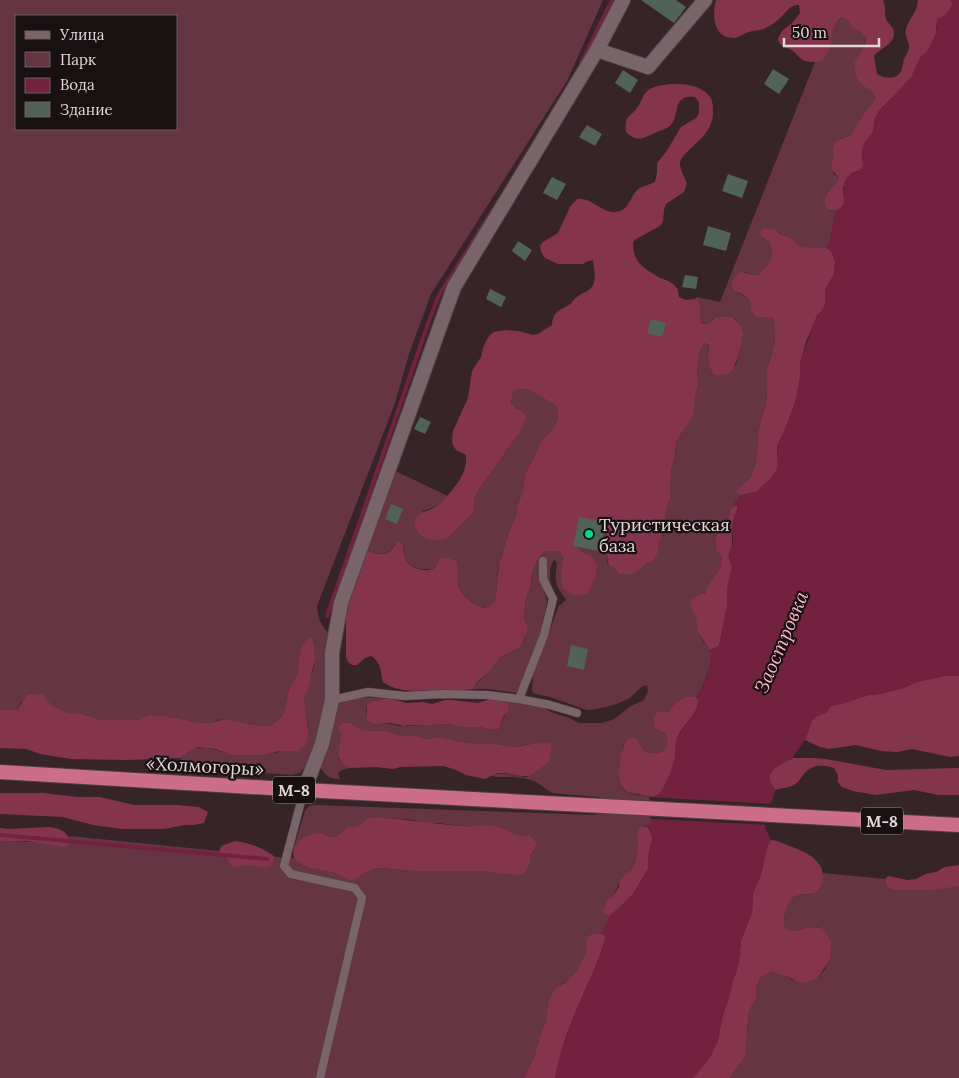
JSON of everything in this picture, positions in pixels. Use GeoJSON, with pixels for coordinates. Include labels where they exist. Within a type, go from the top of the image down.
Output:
{"type":"FeatureCollection","features":[{"type":"Feature","properties":{"kind":"highway","name":"«Холмогоры»"},"geometry":{"type":"LineString","coordinates":[[0,772],[959,825]]}},
{"type":"Feature","properties":{"kind":"street"},"geometry":{"type":"LineString","coordinates":[[304,790],[322,744],[332,700],[332,653],[341,603],[454,287],[597,50],[623,0]]}},
{"type":"Feature","properties":{"kind":"street"},"geometry":{"type":"LineString","coordinates":[[597,50],[648,66],[705,0]]}},
{"type":"Feature","properties":{"kind":"lane"},"geometry":{"type":"LineString","coordinates":[[519,699],[544,634],[553,599],[543,579],[543,561]]}},
{"type":"Feature","properties":{"kind":"lane"},"geometry":{"type":"LineString","coordinates":[[332,700],[368,692],[405,696],[443,694],[487,695],[550,705],[577,713]]}},
{"type":"Feature","properties":{"kind":"lane"},"geometry":{"type":"LineString","coordinates":[[304,790],[284,866],[291,874],[355,888],[362,898],[320,1078]]}},
{"type":"Feature","properties":{"kind":"green space"},"geometry":{"type":"Polygon","coordinates":[[[0,0],[603,0],[567,81],[431,294],[409,354],[395,403],[317,606],[321,622],[331,636],[327,693],[320,729],[305,767],[300,773],[292,775],[179,767],[181,758],[196,748],[235,754],[276,753],[284,749],[308,729],[304,699],[314,667],[315,651],[300,658],[300,666],[289,689],[283,715],[270,726],[225,719],[202,723],[165,716],[147,716],[139,720],[102,720],[78,713],[69,713],[52,706],[21,702],[17,710],[0,710],[0,0]]]}},
{"type":"Feature","properties":{"kind":"green space"},"geometry":{"type":"Polygon","coordinates":[[[842,17],[865,36],[864,46],[855,74],[858,80],[876,97],[850,136],[839,140],[834,147],[833,173],[839,178],[838,182],[826,195],[829,210],[836,211],[827,248],[798,245],[791,238],[782,235],[778,231],[762,237],[769,241],[772,250],[768,265],[760,275],[745,272],[733,289],[746,297],[751,303],[751,311],[756,317],[772,317],[775,324],[775,342],[767,370],[766,403],[759,428],[756,462],[751,477],[738,490],[738,494],[741,495],[730,510],[726,523],[719,529],[716,538],[722,556],[720,568],[710,582],[707,591],[691,599],[700,634],[710,650],[711,661],[709,669],[696,697],[684,698],[667,712],[658,712],[654,726],[666,734],[667,747],[665,750],[659,753],[647,752],[641,748],[638,740],[624,744],[620,768],[621,786],[629,793],[647,796],[653,800],[652,821],[643,827],[638,839],[635,862],[631,870],[619,884],[613,896],[607,900],[607,915],[611,915],[602,934],[593,933],[586,944],[585,955],[577,970],[568,980],[561,984],[548,1008],[548,1014],[534,1057],[524,1078],[0,1078],[0,841],[71,844],[69,836],[219,851],[227,861],[239,867],[246,865],[273,865],[275,857],[294,858],[308,868],[335,873],[348,880],[379,868],[414,871],[485,871],[520,875],[530,864],[530,857],[534,850],[522,837],[493,826],[423,823],[415,820],[376,817],[368,818],[356,827],[348,827],[337,836],[330,837],[321,833],[298,842],[294,847],[305,811],[309,806],[315,805],[594,815],[601,813],[602,800],[599,797],[552,793],[528,779],[491,775],[501,773],[528,776],[541,768],[549,759],[546,742],[514,747],[497,744],[477,744],[441,737],[425,739],[415,735],[402,736],[387,731],[363,730],[350,722],[343,723],[339,727],[341,741],[338,758],[341,763],[349,768],[338,773],[340,779],[331,778],[320,767],[334,708],[340,702],[358,697],[389,698],[373,701],[366,708],[366,721],[398,726],[453,724],[497,730],[506,714],[506,703],[496,698],[542,707],[579,723],[602,723],[614,719],[631,706],[644,700],[648,691],[647,685],[641,687],[624,701],[590,710],[533,693],[533,677],[529,678],[558,608],[566,600],[556,583],[557,563],[554,560],[550,570],[551,589],[541,581],[547,601],[540,639],[517,693],[474,689],[476,684],[489,672],[499,658],[514,651],[523,643],[528,627],[524,614],[532,572],[539,557],[547,551],[559,551],[563,555],[561,571],[589,588],[595,577],[596,562],[592,557],[573,546],[606,522],[607,561],[609,566],[614,568],[619,574],[635,574],[651,562],[658,552],[670,498],[671,470],[676,442],[694,408],[700,351],[704,343],[709,345],[708,350],[715,375],[725,374],[736,365],[743,337],[743,330],[735,319],[713,319],[709,324],[701,322],[700,304],[697,297],[720,302],[815,62],[819,62],[833,27],[842,17]]]}},
{"type":"Feature","properties":{"kind":"green space"},"geometry":{"type":"Polygon","coordinates":[[[518,389],[529,390],[555,405],[558,415],[557,422],[541,441],[525,473],[523,491],[498,569],[494,602],[485,608],[475,604],[463,594],[458,579],[436,566],[430,569],[420,569],[412,566],[405,558],[404,549],[395,544],[389,551],[382,554],[365,550],[393,470],[448,496],[437,505],[423,511],[416,528],[426,538],[438,540],[448,538],[467,519],[478,491],[511,442],[515,439],[518,408],[513,407],[511,403],[513,392],[518,389]]]}},
{"type":"Feature","properties":{"kind":"green space"},"geometry":{"type":"Polygon","coordinates":[[[823,873],[885,879],[886,885],[959,886],[959,1078],[730,1078],[742,1061],[745,1052],[749,1011],[756,998],[756,989],[760,978],[771,972],[806,983],[817,979],[830,959],[831,941],[818,927],[794,931],[784,927],[786,908],[790,900],[798,895],[817,892],[822,884],[823,873]]]}},
{"type":"Feature","properties":{"kind":"shaded area"},"geometry":{"type":"Polygon","coordinates":[[[716,0],[883,0],[886,19],[893,29],[894,37],[874,56],[877,74],[890,78],[897,76],[902,70],[909,48],[906,29],[917,8],[918,0],[950,0],[953,3],[950,10],[936,26],[936,33],[930,47],[920,58],[911,78],[879,111],[875,118],[873,132],[864,144],[862,151],[863,165],[861,170],[852,173],[843,187],[843,206],[836,211],[828,209],[825,203],[825,197],[839,178],[832,168],[835,144],[837,141],[850,136],[876,97],[858,81],[855,74],[855,62],[865,45],[865,37],[842,17],[833,29],[830,47],[825,58],[819,62],[806,61],[793,51],[782,46],[778,39],[782,31],[800,13],[799,5],[790,8],[777,21],[764,29],[735,38],[722,35],[718,30],[714,19],[716,0]]]}},
{"type":"Feature","properties":{"kind":"shaded area"},"geometry":{"type":"Polygon","coordinates":[[[672,84],[693,86],[702,90],[710,97],[713,110],[711,125],[680,161],[680,167],[687,183],[684,192],[666,204],[663,222],[660,226],[633,242],[634,253],[644,267],[674,285],[678,289],[679,297],[686,300],[697,297],[700,304],[701,323],[709,324],[716,318],[731,317],[740,325],[743,336],[735,365],[727,374],[715,375],[712,372],[708,353],[709,345],[704,343],[700,351],[694,413],[676,442],[671,470],[670,498],[658,552],[651,562],[635,574],[619,574],[614,568],[609,566],[605,525],[600,551],[576,547],[592,557],[596,562],[597,571],[587,593],[576,595],[567,592],[562,587],[561,571],[563,556],[559,551],[547,551],[539,557],[532,572],[524,614],[528,627],[523,643],[519,648],[499,658],[489,672],[476,683],[474,689],[414,691],[401,690],[389,686],[383,682],[379,664],[371,656],[365,658],[357,665],[352,665],[346,657],[346,609],[365,550],[384,554],[399,542],[403,544],[404,556],[408,563],[422,570],[434,568],[441,558],[451,559],[457,562],[459,587],[468,599],[485,608],[494,602],[499,564],[523,491],[525,473],[541,441],[557,422],[558,410],[555,405],[529,390],[518,389],[513,392],[511,403],[526,415],[524,424],[519,434],[478,491],[470,516],[448,538],[439,540],[423,537],[416,529],[415,520],[420,514],[443,501],[463,474],[466,465],[466,455],[456,450],[453,445],[453,431],[468,398],[472,371],[481,357],[483,348],[490,335],[494,332],[506,330],[533,335],[538,334],[552,325],[557,312],[569,305],[593,285],[595,275],[593,260],[583,264],[558,264],[545,258],[540,246],[558,233],[570,207],[577,199],[583,199],[614,212],[620,211],[628,205],[637,190],[655,182],[657,163],[681,127],[696,118],[699,113],[699,102],[695,97],[687,97],[679,102],[670,126],[647,137],[640,138],[634,138],[626,132],[626,120],[637,108],[645,93],[655,87],[672,84]]]}},
{"type":"Feature","properties":{"kind":"shaded area"},"geometry":{"type":"Polygon","coordinates":[[[765,228],[774,229],[782,235],[791,238],[798,245],[827,248],[832,252],[835,265],[834,274],[825,291],[825,305],[817,316],[806,342],[800,363],[800,377],[796,400],[777,447],[777,470],[757,492],[741,495],[737,494],[737,490],[751,477],[756,462],[759,428],[766,403],[767,370],[775,342],[775,324],[772,317],[756,317],[751,311],[751,303],[745,296],[734,290],[732,285],[733,280],[739,273],[759,275],[769,262],[772,253],[771,247],[769,241],[760,234],[761,230],[765,228]]]}},
{"type":"Feature","properties":{"kind":"shaded area"},"geometry":{"type":"Polygon","coordinates":[[[734,505],[737,508],[732,525],[732,545],[729,556],[732,565],[727,607],[719,646],[710,650],[698,632],[691,599],[705,593],[720,568],[722,556],[716,548],[716,538],[719,529],[726,523],[730,510],[734,505]]]}},
{"type":"Feature","properties":{"kind":"shaded area"},"geometry":{"type":"Polygon","coordinates":[[[311,637],[314,644],[315,659],[304,699],[308,737],[305,745],[298,751],[280,751],[264,755],[232,755],[215,749],[198,747],[181,758],[127,760],[71,759],[40,754],[26,749],[0,748],[0,710],[17,710],[27,695],[42,694],[52,706],[69,713],[78,713],[102,720],[139,720],[147,716],[165,716],[202,723],[225,719],[270,726],[283,715],[289,689],[297,675],[301,650],[305,642],[311,637]]]}},
{"type":"Feature","properties":{"kind":"shaded area"},"geometry":{"type":"Polygon","coordinates":[[[943,676],[959,676],[959,756],[950,757],[912,749],[897,752],[881,751],[856,745],[829,749],[805,740],[812,720],[826,713],[831,706],[943,676]]]}},
{"type":"Feature","properties":{"kind":"shaded area"},"geometry":{"type":"Polygon","coordinates":[[[686,697],[696,697],[699,700],[693,716],[678,736],[675,760],[664,787],[659,794],[652,797],[628,792],[623,789],[619,769],[626,741],[636,738],[642,749],[648,752],[655,753],[665,749],[667,746],[666,734],[654,726],[654,716],[658,712],[669,711],[678,701],[686,697]]]}},
{"type":"Feature","properties":{"kind":"shaded area"},"geometry":{"type":"Polygon","coordinates":[[[389,698],[406,703],[424,702],[432,704],[445,700],[478,703],[490,699],[509,705],[497,730],[449,724],[404,726],[391,723],[376,724],[366,721],[367,705],[373,701],[389,698]]]}},
{"type":"Feature","properties":{"kind":"shaded area"},"geometry":{"type":"Polygon","coordinates":[[[350,722],[363,730],[387,731],[402,736],[415,735],[425,739],[441,737],[477,744],[497,744],[514,747],[543,742],[550,743],[552,746],[547,764],[529,776],[497,773],[485,779],[466,775],[444,766],[401,767],[393,769],[376,767],[349,768],[341,763],[338,756],[341,734],[338,729],[343,723],[350,722]]]}},
{"type":"Feature","properties":{"kind":"shaded area"},"geometry":{"type":"Polygon","coordinates":[[[793,758],[826,759],[886,770],[959,768],[959,795],[938,795],[914,790],[875,795],[853,791],[842,787],[838,782],[838,775],[834,768],[823,766],[808,770],[790,787],[775,790],[771,784],[770,774],[777,766],[793,758]]]}},
{"type":"Feature","properties":{"kind":"shaded area"},"geometry":{"type":"Polygon","coordinates":[[[0,793],[43,793],[78,797],[100,797],[134,805],[199,807],[208,812],[204,823],[194,825],[164,829],[122,829],[93,825],[63,817],[0,814],[0,793]]]}},
{"type":"Feature","properties":{"kind":"shaded area"},"geometry":{"type":"Polygon","coordinates":[[[376,817],[462,826],[498,827],[519,835],[530,835],[537,843],[530,857],[530,864],[526,871],[520,875],[485,871],[414,871],[379,868],[366,872],[354,880],[348,880],[335,873],[308,868],[295,860],[293,854],[294,847],[304,837],[315,833],[321,833],[330,837],[337,836],[348,827],[356,827],[368,818],[376,817]]]}},
{"type":"Feature","properties":{"kind":"shaded area"},"geometry":{"type":"Polygon","coordinates":[[[640,827],[648,827],[652,836],[648,869],[633,894],[611,915],[607,915],[604,913],[604,910],[607,900],[613,896],[619,887],[620,880],[631,870],[635,862],[638,846],[637,833],[640,827]]]}},
{"type":"Feature","properties":{"kind":"shaded area"},"geometry":{"type":"Polygon","coordinates":[[[0,828],[56,828],[66,833],[71,844],[65,847],[27,841],[0,841],[0,828]]]}},
{"type":"Feature","properties":{"kind":"shaded area"},"geometry":{"type":"Polygon","coordinates":[[[771,840],[803,851],[817,861],[820,866],[823,877],[822,886],[816,892],[795,896],[791,899],[785,913],[784,927],[794,931],[810,927],[823,929],[831,941],[830,959],[817,979],[806,983],[800,983],[786,976],[771,972],[760,978],[756,989],[756,998],[749,1011],[745,1056],[742,1061],[730,1078],[692,1078],[709,1058],[718,1040],[722,1018],[739,960],[741,940],[752,912],[753,893],[761,874],[767,847],[771,840]]]}},
{"type":"Feature","properties":{"kind":"shaded area"},"geometry":{"type":"Polygon","coordinates":[[[235,841],[256,846],[271,854],[275,857],[273,865],[266,867],[232,866],[219,851],[221,846],[235,841]]]}},
{"type":"Feature","properties":{"kind":"shaded area"},"geometry":{"type":"Polygon","coordinates":[[[959,865],[959,886],[932,890],[893,890],[886,885],[885,879],[888,876],[908,880],[916,879],[945,867],[959,865]]]}},
{"type":"Feature","properties":{"kind":"shaded area"},"geometry":{"type":"Polygon","coordinates":[[[593,933],[606,936],[599,959],[574,1015],[561,1052],[555,1078],[524,1078],[534,1057],[546,1020],[549,1001],[555,989],[568,980],[577,970],[585,955],[587,938],[593,933]]]}},
{"type":"Feature","properties":{"kind":"water","name":"Заостровка"},"geometry":{"type":"Polygon","coordinates":[[[950,0],[959,0],[959,676],[943,676],[917,682],[903,688],[831,706],[826,713],[812,720],[805,740],[793,758],[777,766],[770,774],[771,784],[775,790],[773,799],[769,804],[765,827],[771,840],[767,847],[761,874],[753,893],[752,912],[741,940],[739,960],[722,1018],[718,1040],[712,1054],[692,1078],[555,1078],[561,1052],[574,1015],[603,948],[606,936],[602,933],[611,915],[633,894],[648,869],[652,840],[648,827],[653,814],[652,797],[659,794],[669,776],[675,759],[677,739],[693,716],[699,700],[696,697],[707,675],[711,655],[710,650],[719,646],[727,607],[727,588],[732,565],[728,557],[733,542],[732,524],[737,510],[737,506],[734,505],[741,495],[757,492],[777,470],[777,447],[796,400],[800,377],[800,363],[815,320],[825,305],[825,291],[834,274],[835,261],[832,252],[827,248],[836,211],[843,206],[844,183],[848,176],[861,170],[863,165],[862,151],[864,144],[873,132],[875,118],[879,111],[911,78],[920,57],[930,47],[936,33],[937,19],[947,13],[953,3],[950,0]]]}},
{"type":"Feature","properties":{"kind":"pier"},"geometry":{"type":"Polygon","coordinates":[[[649,797],[773,804],[768,825],[650,819],[651,803],[649,797]]]}},
{"type":"Feature","properties":{"kind":"building"},"geometry":{"type":"Polygon","coordinates":[[[641,0],[676,0],[686,7],[674,23],[641,0]]]}},
{"type":"Feature","properties":{"kind":"building"},"geometry":{"type":"Polygon","coordinates":[[[773,69],[789,79],[779,94],[764,84],[773,69]]]}},
{"type":"Feature","properties":{"kind":"building"},"geometry":{"type":"Polygon","coordinates":[[[623,70],[638,80],[630,93],[615,83],[623,70]]]}},
{"type":"Feature","properties":{"kind":"building"},"geometry":{"type":"Polygon","coordinates":[[[587,125],[602,134],[595,146],[579,137],[587,125]]]}},
{"type":"Feature","properties":{"kind":"building"},"geometry":{"type":"Polygon","coordinates":[[[728,174],[748,181],[742,198],[722,191],[728,174]]]}},
{"type":"Feature","properties":{"kind":"building"},"geometry":{"type":"Polygon","coordinates":[[[552,177],[566,184],[557,200],[543,193],[552,177]]]}},
{"type":"Feature","properties":{"kind":"building"},"geometry":{"type":"Polygon","coordinates":[[[708,226],[731,233],[726,251],[703,245],[708,226]]]}},
{"type":"Feature","properties":{"kind":"building"},"geometry":{"type":"Polygon","coordinates":[[[518,241],[532,250],[525,261],[512,251],[518,241]]]}},
{"type":"Feature","properties":{"kind":"building"},"geometry":{"type":"Polygon","coordinates":[[[685,275],[698,277],[696,289],[682,287],[685,275]]]}},
{"type":"Feature","properties":{"kind":"building"},"geometry":{"type":"Polygon","coordinates":[[[490,289],[506,297],[501,307],[486,299],[490,289]]]}},
{"type":"Feature","properties":{"kind":"building"},"geometry":{"type":"Polygon","coordinates":[[[651,319],[666,323],[662,337],[647,333],[651,319]]]}},
{"type":"Feature","properties":{"kind":"building"},"geometry":{"type":"Polygon","coordinates":[[[420,417],[431,422],[425,434],[414,429],[420,417]]]}},
{"type":"Feature","properties":{"kind":"building"},"geometry":{"type":"Polygon","coordinates":[[[391,504],[403,509],[397,524],[385,519],[391,504]]]}},
{"type":"Feature","properties":{"kind":"building","name":"Туристическая база"},"geometry":{"type":"Polygon","coordinates":[[[579,517],[606,522],[600,551],[573,546],[579,517]]]}},
{"type":"Feature","properties":{"kind":"building"},"geometry":{"type":"Polygon","coordinates":[[[571,645],[588,649],[584,670],[567,666],[571,645]]]}},
{"type":"Feature","properties":{"kind":"waterway"},"geometry":{"type":"LineString","coordinates":[[581,63],[612,0]]}},
{"type":"Feature","properties":{"kind":"waterway"},"geometry":{"type":"LineString","coordinates":[[327,616],[439,295],[499,200]]}},
{"type":"Feature","properties":{"kind":"waterway"},"geometry":{"type":"LineString","coordinates":[[0,835],[267,859]]}},
{"type":"Feature","properties":{"kind":"place","name":"Туристическая база"},"geometry":{"type":"Point","coordinates":[589,534]}}]}
